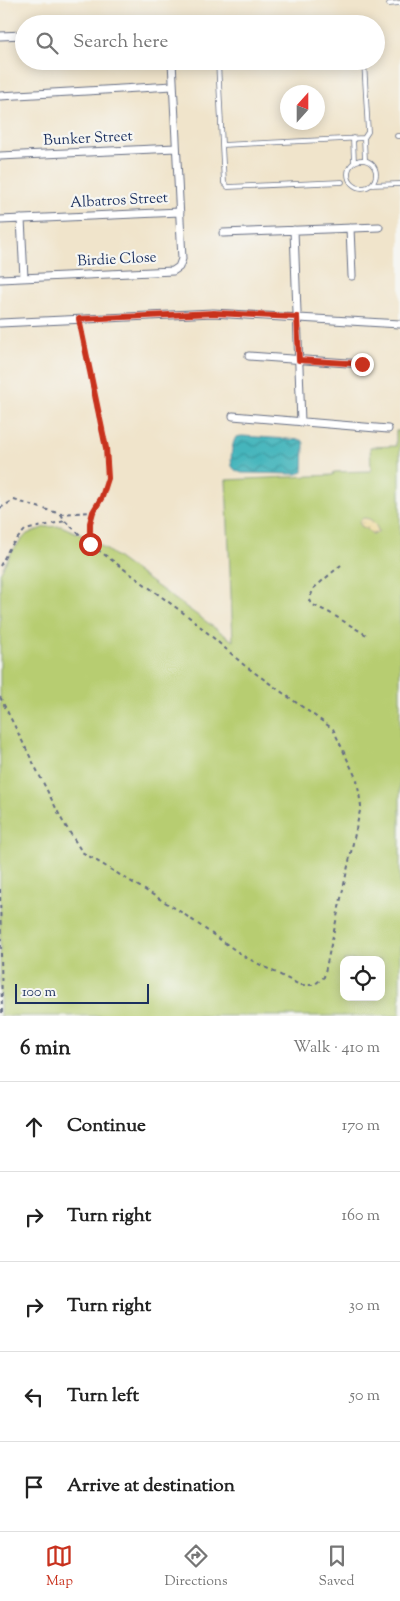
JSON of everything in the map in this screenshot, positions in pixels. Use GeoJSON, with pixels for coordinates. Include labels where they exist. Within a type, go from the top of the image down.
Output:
{"type":"FeatureCollection","features":[{"type":"Feature","properties":{"kind":"street"},"geometry":{"type":"LineString","coordinates":[[0,36],[15,35]]}},
{"type":"Feature","properties":{"kind":"street","name":"Albatros Street"},"geometry":{"type":"LineString","coordinates":[[0,220],[180,212],[172,70]]}},
{"type":"Feature","properties":{"kind":"street"},"geometry":{"type":"LineString","coordinates":[[0,96],[173,86]]}},
{"type":"Feature","properties":{"kind":"street","name":"Bunker Street"},"geometry":{"type":"LineString","coordinates":[[0,156],[176,148]]}},
{"type":"Feature","properties":{"kind":"street","name":"Birdie Close"},"geometry":{"type":"LineString","coordinates":[[0,279],[176,270],[182,259],[180,212]]}},
{"type":"Feature","properties":{"kind":"street"},"geometry":{"type":"LineString","coordinates":[[21,219],[24,278]]}},
{"type":"Feature","properties":{"kind":"street"},"geometry":{"type":"LineString","coordinates":[[223,233],[379,227]]}},
{"type":"Feature","properties":{"kind":"street"},"geometry":{"type":"LineString","coordinates":[[350,228],[352,276]]}},
{"type":"Feature","properties":{"kind":"street"},"geometry":{"type":"LineString","coordinates":[[294,230],[301,422]]}},
{"type":"Feature","properties":{"kind":"street"},"geometry":{"type":"LineString","coordinates":[[0,323],[214,313],[400,324]]}},
{"type":"Feature","properties":{"kind":"street"},"geometry":{"type":"LineString","coordinates":[[249,356],[362,364]]}},
{"type":"Feature","properties":{"kind":"street"},"geometry":{"type":"LineString","coordinates":[[233,416],[388,429]]}},
{"type":"Feature","properties":{"kind":"lane"},"geometry":{"type":"LineString","coordinates":[[389,4],[400,3]]}},
{"type":"Feature","properties":{"kind":"lane"},"geometry":{"type":"LineString","coordinates":[[218,70],[224,183],[228,188],[342,182]]}},
{"type":"Feature","properties":{"kind":"lane"},"geometry":{"type":"LineString","coordinates":[[365,70],[368,132],[364,138],[365,160],[374,168],[379,181],[387,184]]}},
{"type":"Feature","properties":{"kind":"lane"},"geometry":{"type":"LineString","coordinates":[[353,138],[354,162],[348,171],[350,181],[359,187],[400,184]]}},
{"type":"Feature","properties":{"kind":"lane"},"geometry":{"type":"LineString","coordinates":[[222,144],[364,138]]}},
{"type":"Feature","properties":{"kind":"lane"},"geometry":{"type":"LineString","coordinates":[[354,162],[365,160]]}},
{"type":"Feature","properties":{"kind":"lane"},"geometry":{"type":"LineString","coordinates":[[370,185],[376,175]]}},
{"type":"Feature","properties":{"kind":"path"},"geometry":{"type":"LineString","coordinates":[[79,319],[106,448],[108,478],[102,497],[93,512],[90,523],[90,544]]}},
{"type":"Feature","properties":{"kind":"path"},"geometry":{"type":"LineString","coordinates":[[0,508],[14,500],[61,514],[93,512]]}},
{"type":"Feature","properties":{"kind":"path"},"geometry":{"type":"LineString","coordinates":[[0,698],[62,820],[82,852],[178,910],[253,961],[300,985],[314,986],[324,977],[361,806],[358,780],[333,729],[244,665],[193,620],[90,544],[65,521],[61,514]]}},
{"type":"Feature","properties":{"kind":"path"},"geometry":{"type":"LineString","coordinates":[[0,566],[10,547],[25,530],[65,521]]}},
{"type":"Feature","properties":{"kind":"path"},"geometry":{"type":"LineString","coordinates":[[341,565],[314,588],[309,600],[311,604],[368,636]]}},
{"type":"Feature","properties":{"kind":"path"},"geometry":{"type":"LineString","coordinates":[[0,888],[2,1016]]}},
{"type":"Feature","properties":{"kind":"green space"},"geometry":{"type":"Polygon","coordinates":[[[396,431],[400,431],[400,1016],[0,1016],[0,573],[12,551],[27,534],[45,527],[61,526],[93,540],[233,641],[226,480],[333,475],[334,472],[371,471],[370,447],[396,446],[396,431]]]}},
{"type":"Feature","properties":{"kind":"sand"},"geometry":{"type":"Polygon","coordinates":[[[363,518],[373,521],[378,533],[372,534],[361,526],[359,522],[363,518]]]}},
{"type":"Feature","properties":{"kind":"water"},"geometry":{"type":"Polygon","coordinates":[[[236,437],[302,440],[304,443],[303,472],[297,474],[242,473],[236,471],[232,466],[231,459],[233,443],[236,437]]]}},
{"type":"Feature","properties":{"kind":"route"},"geometry":{"type":"LineString","coordinates":[[90,544],[90,523],[108,478],[106,448],[79,319],[214,313],[297,317],[299,360],[362,364]]}}]}
